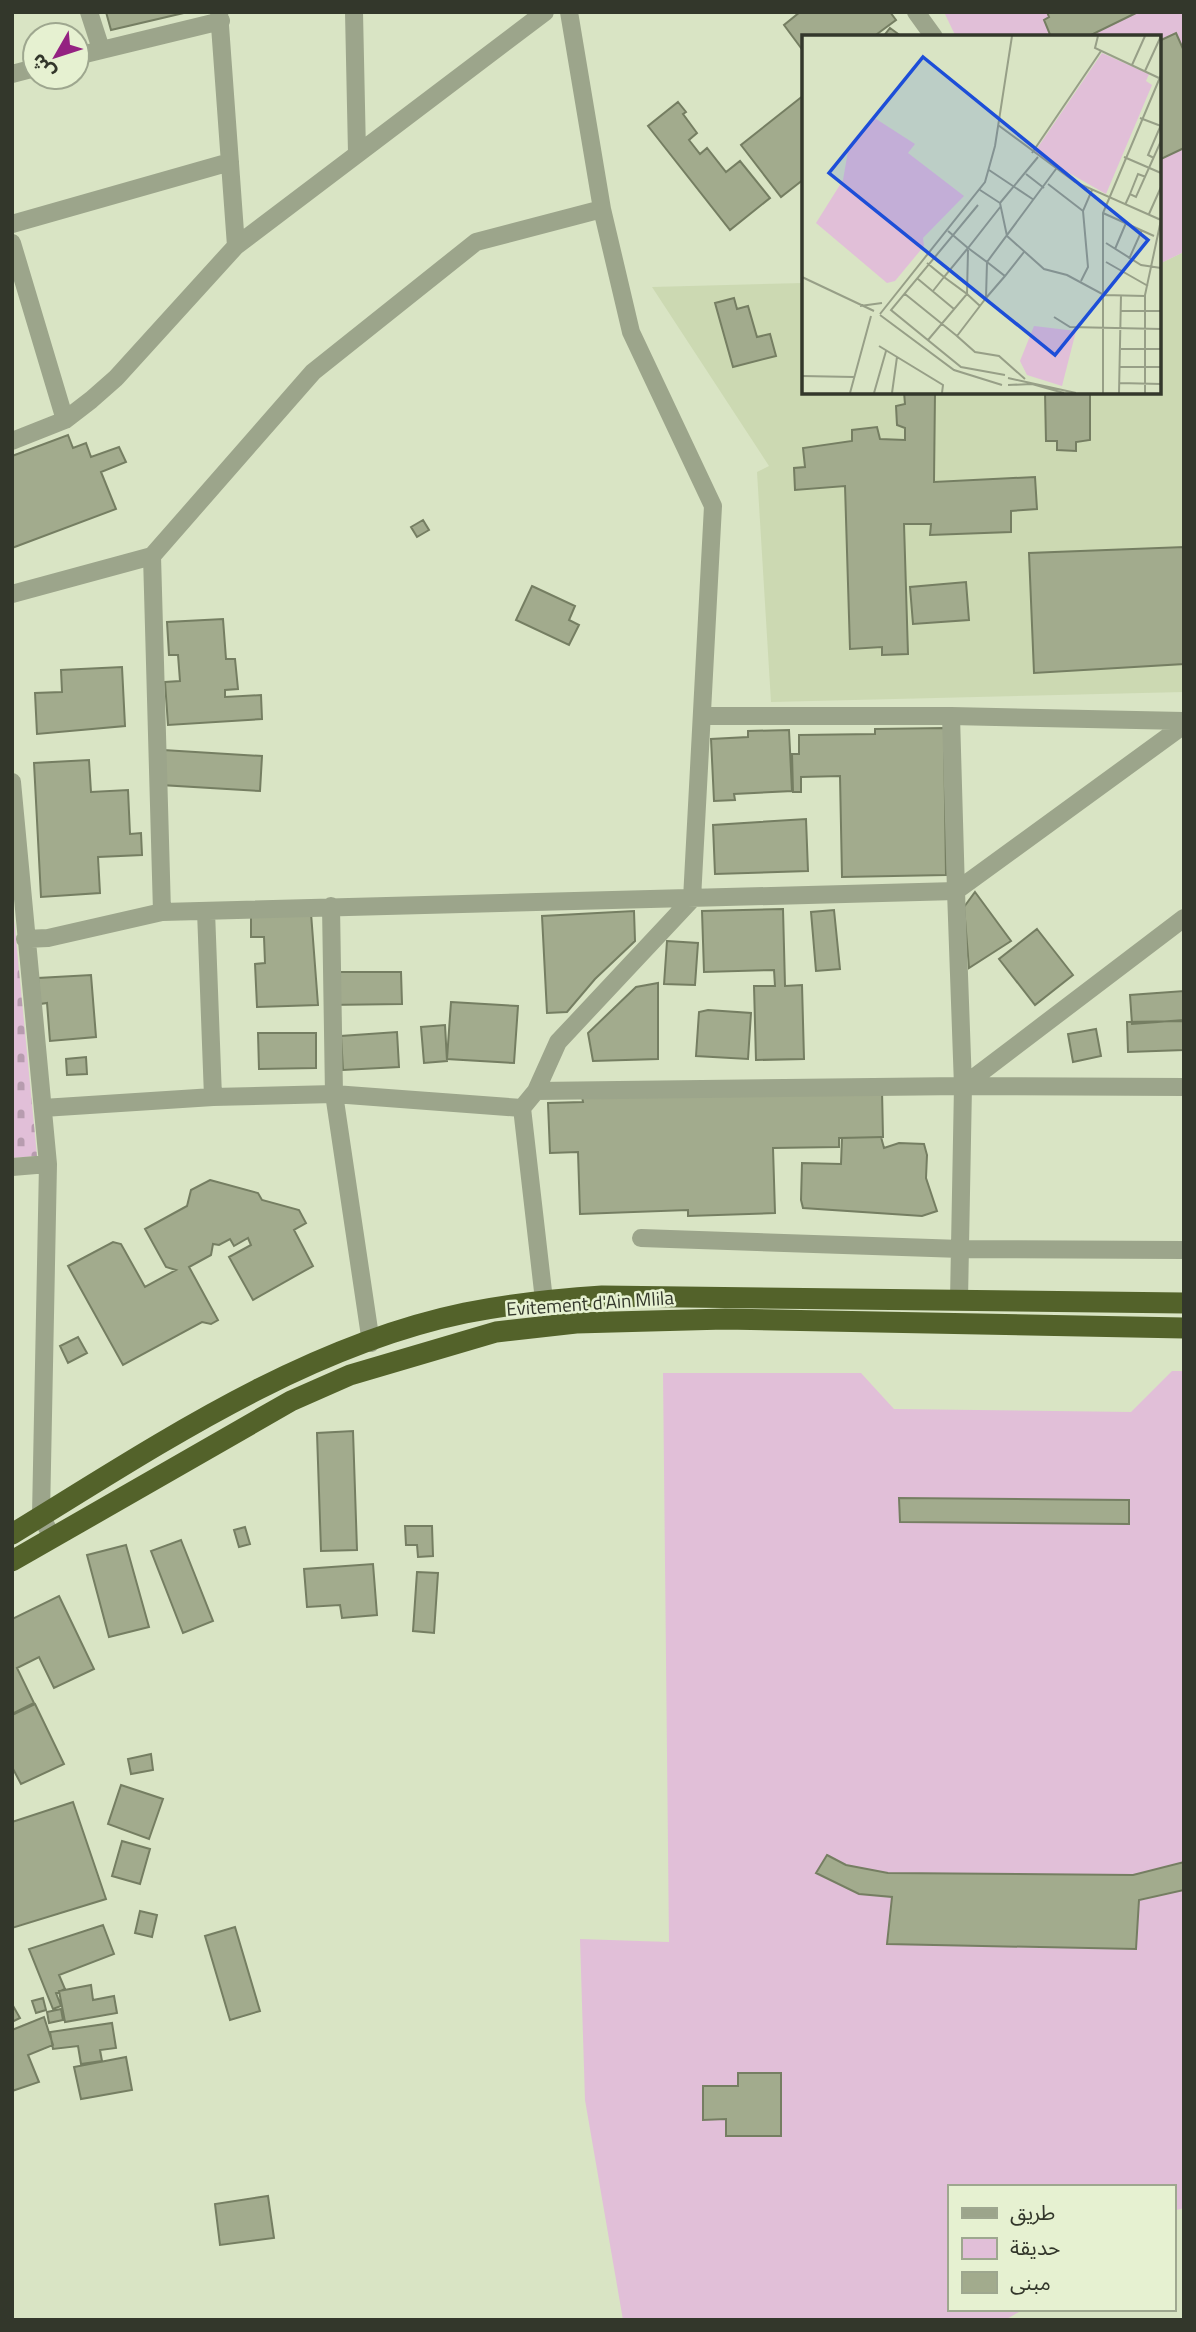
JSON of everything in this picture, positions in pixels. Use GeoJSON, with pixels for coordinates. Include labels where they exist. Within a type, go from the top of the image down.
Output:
{"type":"FeatureCollection","features":[{"type":"Feature","properties":{"kind":"highway","name":"Evitement d'Ain Mlila"},"geometry":{"type":"LineString","coordinates":[[12,1534],[191,1426],[257,1392],[331,1357],[464,1314],[544,1300],[603,1296],[1184,1303]]}},
{"type":"Feature","properties":{"kind":"highway","name":"Evitement d'Ain Mlila"},"geometry":{"type":"LineString","coordinates":[[12,1561],[291,1401],[350,1376],[496,1332],[576,1323],[725,1319],[1184,1328]]}},
{"type":"Feature","properties":{"kind":"street"},"geometry":{"type":"LineString","coordinates":[[89,12],[100,49]]}},
{"type":"Feature","properties":{"kind":"street"},"geometry":{"type":"LineString","coordinates":[[354,12],[357,153]]}},
{"type":"Feature","properties":{"kind":"street"},"geometry":{"type":"LineString","coordinates":[[12,442],[65,420],[116,378],[236,246],[545,12]]}},
{"type":"Feature","properties":{"kind":"street"},"geometry":{"type":"LineString","coordinates":[[544,1300],[522,1108],[536,1091],[558,1042],[692,899],[713,506],[631,332],[602,209],[569,12]]}},
{"type":"Feature","properties":{"kind":"street"},"geometry":{"type":"LineString","coordinates":[[916,12],[933,35]]}},
{"type":"Feature","properties":{"kind":"street"},"geometry":{"type":"LineString","coordinates":[[91,52],[220,16],[236,246]]}},
{"type":"Feature","properties":{"kind":"street"},"geometry":{"type":"LineString","coordinates":[[12,224],[230,162]]}},
{"type":"Feature","properties":{"kind":"street"},"geometry":{"type":"LineString","coordinates":[[12,594],[152,556],[313,372],[475,242],[602,209]]}},
{"type":"Feature","properties":{"kind":"street"},"geometry":{"type":"LineString","coordinates":[[12,243],[65,420]]}},
{"type":"Feature","properties":{"kind":"street"},"geometry":{"type":"LineString","coordinates":[[152,556],[162,912]]}},
{"type":"Feature","properties":{"kind":"street"},"geometry":{"type":"LineString","coordinates":[[703,716],[950,716],[1184,723]]}},
{"type":"Feature","properties":{"kind":"street"},"geometry":{"type":"LineString","coordinates":[[950,716],[963,1086],[959,1300]]}},
{"type":"Feature","properties":{"kind":"street"},"geometry":{"type":"LineString","coordinates":[[25,939],[48,938],[162,912],[956,891],[1184,723]]}},
{"type":"Feature","properties":{"kind":"street"},"geometry":{"type":"LineString","coordinates":[[12,782],[48,1164],[41,1516],[52,1537]]}},
{"type":"Feature","properties":{"kind":"street"},"geometry":{"type":"LineString","coordinates":[[331,906],[334,1094],[371,1343]]}},
{"type":"Feature","properties":{"kind":"street"},"geometry":{"type":"LineString","coordinates":[[206,911],[214,1097]]}},
{"type":"Feature","properties":{"kind":"street"},"geometry":{"type":"LineString","coordinates":[[963,1086],[1184,918]]}},
{"type":"Feature","properties":{"kind":"street"},"geometry":{"type":"LineString","coordinates":[[536,1091],[963,1086],[1184,1087]]}},
{"type":"Feature","properties":{"kind":"street"},"geometry":{"type":"LineString","coordinates":[[43,1108],[214,1097],[334,1094],[522,1108]]}},
{"type":"Feature","properties":{"kind":"street"},"geometry":{"type":"LineString","coordinates":[[12,1167],[48,1164]]}},
{"type":"Feature","properties":{"kind":"street"},"geometry":{"type":"LineString","coordinates":[[640,1238],[961,1249],[1184,1250]]}},
{"type":"Feature","properties":{"kind":"shaded area"},"geometry":{"type":"Polygon","coordinates":[[[1184,252],[1184,692],[771,702],[757,472],[769,466],[652,287],[802,283],[802,394],[1161,394],[1161,263],[1184,252]]]}},
{"type":"Feature","properties":{"kind":"green space"},"geometry":{"type":"Polygon","coordinates":[[[944,12],[1184,12],[1184,252],[1161,263],[1161,35],[955,35],[944,12]]]}},
{"type":"Feature","properties":{"kind":"green space"},"geometry":{"type":"Polygon","coordinates":[[[12,898],[37,1156],[12,1158],[12,898]]]}},
{"type":"Feature","properties":{"kind":"green space"},"geometry":{"type":"Polygon","coordinates":[[[1172,1371],[1184,1371],[1184,2208],[1175,2210],[1175,2185],[948,2185],[948,2311],[1021,2311],[1005,2320],[623,2320],[585,2100],[580,1939],[669,1942],[663,1373],[861,1373],[894,1409],[1131,1412],[1172,1371]]]}},
{"type":"Feature","properties":{"kind":"building"},"geometry":{"type":"Polygon","coordinates":[[[106,12],[188,12],[111,30],[106,12]]]}},
{"type":"Feature","properties":{"kind":"building"},"geometry":{"type":"Polygon","coordinates":[[[800,12],[890,12],[896,20],[876,35],[802,35],[802,49],[784,25],[800,12]]]}},
{"type":"Feature","properties":{"kind":"building"},"geometry":{"type":"Polygon","coordinates":[[[1047,12],[1138,12],[1091,35],[1050,35],[1044,20],[1049,17],[1047,12]]]}},
{"type":"Feature","properties":{"kind":"building"},"geometry":{"type":"Polygon","coordinates":[[[890,28],[900,35],[885,35],[890,28]]]}},
{"type":"Feature","properties":{"kind":"building"},"geometry":{"type":"Polygon","coordinates":[[[1176,33],[1184,51],[1184,148],[1161,159],[1161,40],[1176,33]]]}},
{"type":"Feature","properties":{"kind":"building"},"geometry":{"type":"Polygon","coordinates":[[[802,97],[802,181],[781,197],[741,145],[802,97]]]}},
{"type":"Feature","properties":{"kind":"building"},"geometry":{"type":"Polygon","coordinates":[[[678,102],[697,133],[689,140],[700,154],[707,148],[726,172],[740,161],[770,198],[730,230],[648,126],[678,102]]]}},
{"type":"Feature","properties":{"kind":"building"},"geometry":{"type":"Polygon","coordinates":[[[734,298],[737,309],[748,306],[757,337],[770,334],[776,356],[733,367],[715,303],[734,298]]]}},
{"type":"Feature","properties":{"kind":"building"},"geometry":{"type":"Polygon","coordinates":[[[904,394],[935,394],[934,482],[1035,477],[1037,509],[1011,511],[1011,532],[930,535],[931,524],[904,524],[908,654],[882,655],[882,647],[850,649],[845,486],[795,490],[794,468],[805,467],[803,448],[852,441],[852,430],[877,427],[880,439],[905,440],[905,428],[897,425],[896,406],[905,404],[904,394]]]}},
{"type":"Feature","properties":{"kind":"building"},"geometry":{"type":"Polygon","coordinates":[[[1045,394],[1090,394],[1090,440],[1076,442],[1076,451],[1057,450],[1057,441],[1046,441],[1045,394]]]}},
{"type":"Feature","properties":{"kind":"building"},"geometry":{"type":"Polygon","coordinates":[[[68,435],[73,448],[86,443],[91,457],[119,447],[126,462],[101,472],[116,509],[12,548],[12,456],[68,435]]]}},
{"type":"Feature","properties":{"kind":"building"},"geometry":{"type":"Polygon","coordinates":[[[423,520],[429,530],[417,537],[411,527],[423,520]]]}},
{"type":"Feature","properties":{"kind":"building"},"geometry":{"type":"Polygon","coordinates":[[[1184,547],[1184,664],[1034,673],[1029,553],[1184,547]]]}},
{"type":"Feature","properties":{"kind":"building"},"geometry":{"type":"Polygon","coordinates":[[[966,582],[969,620],[913,624],[910,587],[966,582]]]}},
{"type":"Feature","properties":{"kind":"building"},"geometry":{"type":"Polygon","coordinates":[[[532,586],[575,606],[569,620],[579,625],[569,645],[516,620],[532,586]]]}},
{"type":"Feature","properties":{"kind":"building"},"geometry":{"type":"Polygon","coordinates":[[[223,619],[226,659],[235,659],[238,689],[225,690],[225,697],[261,695],[262,719],[168,725],[165,682],[180,681],[178,655],[169,655],[167,622],[223,619]]]}},
{"type":"Feature","properties":{"kind":"building"},"geometry":{"type":"Polygon","coordinates":[[[122,667],[125,726],[37,734],[35,693],[62,692],[61,670],[122,667]]]}},
{"type":"Feature","properties":{"kind":"building"},"geometry":{"type":"Polygon","coordinates":[[[944,728],[946,875],[842,877],[840,776],[801,777],[801,792],[793,792],[792,754],[799,754],[799,735],[875,734],[875,729],[944,728]]]}},
{"type":"Feature","properties":{"kind":"building"},"geometry":{"type":"Polygon","coordinates":[[[789,730],[792,791],[734,794],[735,800],[714,801],[711,739],[748,737],[748,731],[789,730]]]}},
{"type":"Feature","properties":{"kind":"building"},"geometry":{"type":"Polygon","coordinates":[[[163,750],[262,756],[260,791],[161,785],[163,750]]]}},
{"type":"Feature","properties":{"kind":"building"},"geometry":{"type":"Polygon","coordinates":[[[89,760],[91,792],[128,790],[130,834],[141,833],[142,855],[98,857],[100,893],[41,897],[34,763],[89,760]]]}},
{"type":"Feature","properties":{"kind":"building"},"geometry":{"type":"Polygon","coordinates":[[[806,819],[808,871],[715,874],[713,825],[806,819]]]}},
{"type":"Feature","properties":{"kind":"building"},"geometry":{"type":"Polygon","coordinates":[[[975,892],[1011,941],[969,968],[964,907],[975,892]]]}},
{"type":"Feature","properties":{"kind":"building"},"geometry":{"type":"Polygon","coordinates":[[[783,909],[785,986],[802,985],[804,1059],[756,1060],[754,986],[775,986],[774,970],[704,972],[702,911],[783,909]]]}},
{"type":"Feature","properties":{"kind":"building"},"geometry":{"type":"Polygon","coordinates":[[[834,910],[840,969],[816,971],[811,912],[834,910]]]}},
{"type":"Feature","properties":{"kind":"building"},"geometry":{"type":"Polygon","coordinates":[[[634,911],[635,941],[595,979],[567,1012],[547,1013],[542,916],[634,911]]]}},
{"type":"Feature","properties":{"kind":"building"},"geometry":{"type":"Polygon","coordinates":[[[311,913],[318,1005],[257,1007],[255,964],[265,963],[264,937],[251,937],[251,915],[311,913]]]}},
{"type":"Feature","properties":{"kind":"building"},"geometry":{"type":"Polygon","coordinates":[[[1037,929],[1073,975],[1035,1005],[999,959],[1037,929]]]}},
{"type":"Feature","properties":{"kind":"building"},"geometry":{"type":"Polygon","coordinates":[[[667,941],[698,943],[695,985],[664,984],[667,941]]]}},
{"type":"Feature","properties":{"kind":"building"},"geometry":{"type":"Polygon","coordinates":[[[327,972],[401,972],[402,1004],[327,1005],[327,972]]]}},
{"type":"Feature","properties":{"kind":"building"},"geometry":{"type":"Polygon","coordinates":[[[91,975],[96,1037],[50,1041],[47,1003],[40,1004],[38,978],[91,975]]]}},
{"type":"Feature","properties":{"kind":"building"},"geometry":{"type":"Polygon","coordinates":[[[658,983],[658,1059],[593,1061],[588,1033],[636,987],[658,983]]]}},
{"type":"Feature","properties":{"kind":"building"},"geometry":{"type":"Polygon","coordinates":[[[1184,991],[1184,1020],[1132,1024],[1130,995],[1184,991]]]}},
{"type":"Feature","properties":{"kind":"building"},"geometry":{"type":"Polygon","coordinates":[[[451,1002],[518,1006],[514,1063],[447,1059],[451,1002]]]}},
{"type":"Feature","properties":{"kind":"building"},"geometry":{"type":"Polygon","coordinates":[[[708,1010],[751,1013],[748,1059],[696,1056],[699,1012],[708,1010]]]}},
{"type":"Feature","properties":{"kind":"building"},"geometry":{"type":"Polygon","coordinates":[[[1184,1021],[1184,1050],[1128,1052],[1127,1022],[1184,1021]]]}},
{"type":"Feature","properties":{"kind":"building"},"geometry":{"type":"Polygon","coordinates":[[[445,1025],[447,1061],[424,1063],[421,1027],[445,1025]]]}},
{"type":"Feature","properties":{"kind":"building"},"geometry":{"type":"Polygon","coordinates":[[[1096,1029],[1101,1056],[1073,1062],[1068,1034],[1096,1029]]]}},
{"type":"Feature","properties":{"kind":"building"},"geometry":{"type":"Polygon","coordinates":[[[397,1032],[399,1067],[343,1070],[341,1036],[397,1032]]]}},
{"type":"Feature","properties":{"kind":"building"},"geometry":{"type":"Polygon","coordinates":[[[258,1033],[316,1033],[316,1068],[259,1069],[258,1033]]]}},
{"type":"Feature","properties":{"kind":"building"},"geometry":{"type":"Polygon","coordinates":[[[86,1057],[87,1074],[67,1075],[66,1059],[86,1057]]]}},
{"type":"Feature","properties":{"kind":"building"},"geometry":{"type":"Polygon","coordinates":[[[882,1090],[883,1137],[839,1138],[839,1147],[773,1148],[775,1213],[688,1216],[688,1210],[580,1214],[578,1152],[550,1153],[548,1103],[583,1102],[582,1096],[882,1090]]]}},
{"type":"Feature","properties":{"kind":"building"},"geometry":{"type":"Polygon","coordinates":[[[881,1137],[884,1148],[899,1143],[924,1144],[927,1155],[926,1178],[937,1211],[922,1216],[803,1208],[802,1163],[841,1164],[842,1138],[881,1137]]]}},
{"type":"Feature","properties":{"kind":"building"},"geometry":{"type":"Polygon","coordinates":[[[210,1180],[258,1193],[262,1200],[299,1210],[306,1223],[294,1230],[313,1266],[253,1300],[229,1257],[251,1245],[248,1238],[234,1246],[230,1239],[219,1245],[213,1244],[211,1255],[189,1267],[218,1320],[211,1324],[202,1322],[123,1365],[68,1266],[113,1242],[121,1244],[145,1287],[176,1270],[166,1267],[145,1229],[187,1206],[191,1190],[210,1180]]]}},
{"type":"Feature","properties":{"kind":"building"},"geometry":{"type":"Polygon","coordinates":[[[78,1337],[87,1353],[68,1363],[60,1346],[78,1337]]]}},
{"type":"Feature","properties":{"kind":"building"},"geometry":{"type":"Polygon","coordinates":[[[353,1431],[357,1550],[321,1551],[317,1433],[353,1431]]]}},
{"type":"Feature","properties":{"kind":"building"},"geometry":{"type":"Polygon","coordinates":[[[899,1498],[1129,1500],[1129,1524],[900,1522],[899,1498]]]}},
{"type":"Feature","properties":{"kind":"building"},"geometry":{"type":"Polygon","coordinates":[[[405,1526],[432,1526],[433,1556],[418,1557],[417,1545],[406,1545],[405,1526]]]}},
{"type":"Feature","properties":{"kind":"building"},"geometry":{"type":"Polygon","coordinates":[[[245,1527],[250,1544],[239,1547],[234,1530],[245,1527]]]}},
{"type":"Feature","properties":{"kind":"building"},"geometry":{"type":"Polygon","coordinates":[[[181,1540],[213,1621],[183,1633],[151,1551],[181,1540]]]}},
{"type":"Feature","properties":{"kind":"building"},"geometry":{"type":"Polygon","coordinates":[[[126,1545],[149,1627],[109,1637],[87,1555],[126,1545]]]}},
{"type":"Feature","properties":{"kind":"building"},"geometry":{"type":"Polygon","coordinates":[[[373,1564],[377,1615],[342,1618],[340,1605],[307,1607],[304,1569],[373,1564]]]}},
{"type":"Feature","properties":{"kind":"building"},"geometry":{"type":"Polygon","coordinates":[[[417,1572],[438,1573],[434,1633],[413,1631],[417,1572]]]}},
{"type":"Feature","properties":{"kind":"building"},"geometry":{"type":"Polygon","coordinates":[[[59,1596],[94,1669],[54,1688],[39,1657],[17,1668],[34,1703],[12,1714],[12,1619],[59,1596]]]}},
{"type":"Feature","properties":{"kind":"building"},"geometry":{"type":"Polygon","coordinates":[[[35,1704],[64,1764],[21,1784],[12,1767],[12,1715],[35,1704]]]}},
{"type":"Feature","properties":{"kind":"building"},"geometry":{"type":"Polygon","coordinates":[[[151,1754],[153,1770],[131,1774],[128,1759],[151,1754]]]}},
{"type":"Feature","properties":{"kind":"building"},"geometry":{"type":"Polygon","coordinates":[[[121,1785],[163,1799],[149,1839],[108,1824],[121,1785]]]}},
{"type":"Feature","properties":{"kind":"building"},"geometry":{"type":"Polygon","coordinates":[[[73,1802],[106,1899],[12,1928],[12,1822],[73,1802]]]}},
{"type":"Feature","properties":{"kind":"building"},"geometry":{"type":"Polygon","coordinates":[[[122,1841],[150,1849],[140,1884],[112,1876],[122,1841]]]}},
{"type":"Feature","properties":{"kind":"building"},"geometry":{"type":"Polygon","coordinates":[[[827,1855],[846,1865],[888,1873],[1133,1875],[1184,1862],[1184,1890],[1139,1900],[1136,1949],[887,1944],[892,1897],[859,1894],[816,1873],[827,1855]]]}},
{"type":"Feature","properties":{"kind":"building"},"geometry":{"type":"Polygon","coordinates":[[[140,1911],[157,1915],[152,1937],[135,1933],[140,1911]]]}},
{"type":"Feature","properties":{"kind":"building"},"geometry":{"type":"Polygon","coordinates":[[[103,1925],[114,1954],[59,1975],[65,1989],[56,1993],[61,2006],[53,2009],[29,1949],[103,1925]]]}},
{"type":"Feature","properties":{"kind":"building"},"geometry":{"type":"Polygon","coordinates":[[[235,1927],[260,2011],[230,2020],[205,1936],[235,1927]]]}},
{"type":"Feature","properties":{"kind":"building"},"geometry":{"type":"Polygon","coordinates":[[[91,1985],[93,2000],[114,1996],[117,2013],[65,2022],[59,1991],[91,1985]]]}},
{"type":"Feature","properties":{"kind":"building"},"geometry":{"type":"Polygon","coordinates":[[[43,1998],[46,2010],[36,2013],[32,2001],[43,1998]]]}},
{"type":"Feature","properties":{"kind":"building"},"geometry":{"type":"Polygon","coordinates":[[[12,2004],[20,2018],[12,2022],[12,2004]]]}},
{"type":"Feature","properties":{"kind":"building"},"geometry":{"type":"Polygon","coordinates":[[[61,2009],[63,2020],[49,2023],[47,2012],[61,2009]]]}},
{"type":"Feature","properties":{"kind":"building"},"geometry":{"type":"Polygon","coordinates":[[[44,2017],[53,2045],[28,2055],[39,2082],[12,2091],[12,2030],[44,2017]]]}},
{"type":"Feature","properties":{"kind":"building"},"geometry":{"type":"Polygon","coordinates":[[[112,2023],[116,2048],[100,2050],[102,2061],[81,2064],[78,2046],[53,2049],[50,2032],[112,2023]]]}},
{"type":"Feature","properties":{"kind":"building"},"geometry":{"type":"Polygon","coordinates":[[[126,2057],[132,2090],[81,2099],[74,2067],[126,2057]]]}},
{"type":"Feature","properties":{"kind":"building"},"geometry":{"type":"Polygon","coordinates":[[[738,2073],[781,2073],[781,2136],[726,2136],[726,2119],[703,2120],[703,2086],[738,2086],[738,2073]]]}},
{"type":"Feature","properties":{"kind":"building"},"geometry":{"type":"Polygon","coordinates":[[[268,2196],[274,2238],[220,2245],[215,2204],[268,2196]]]}}]}
